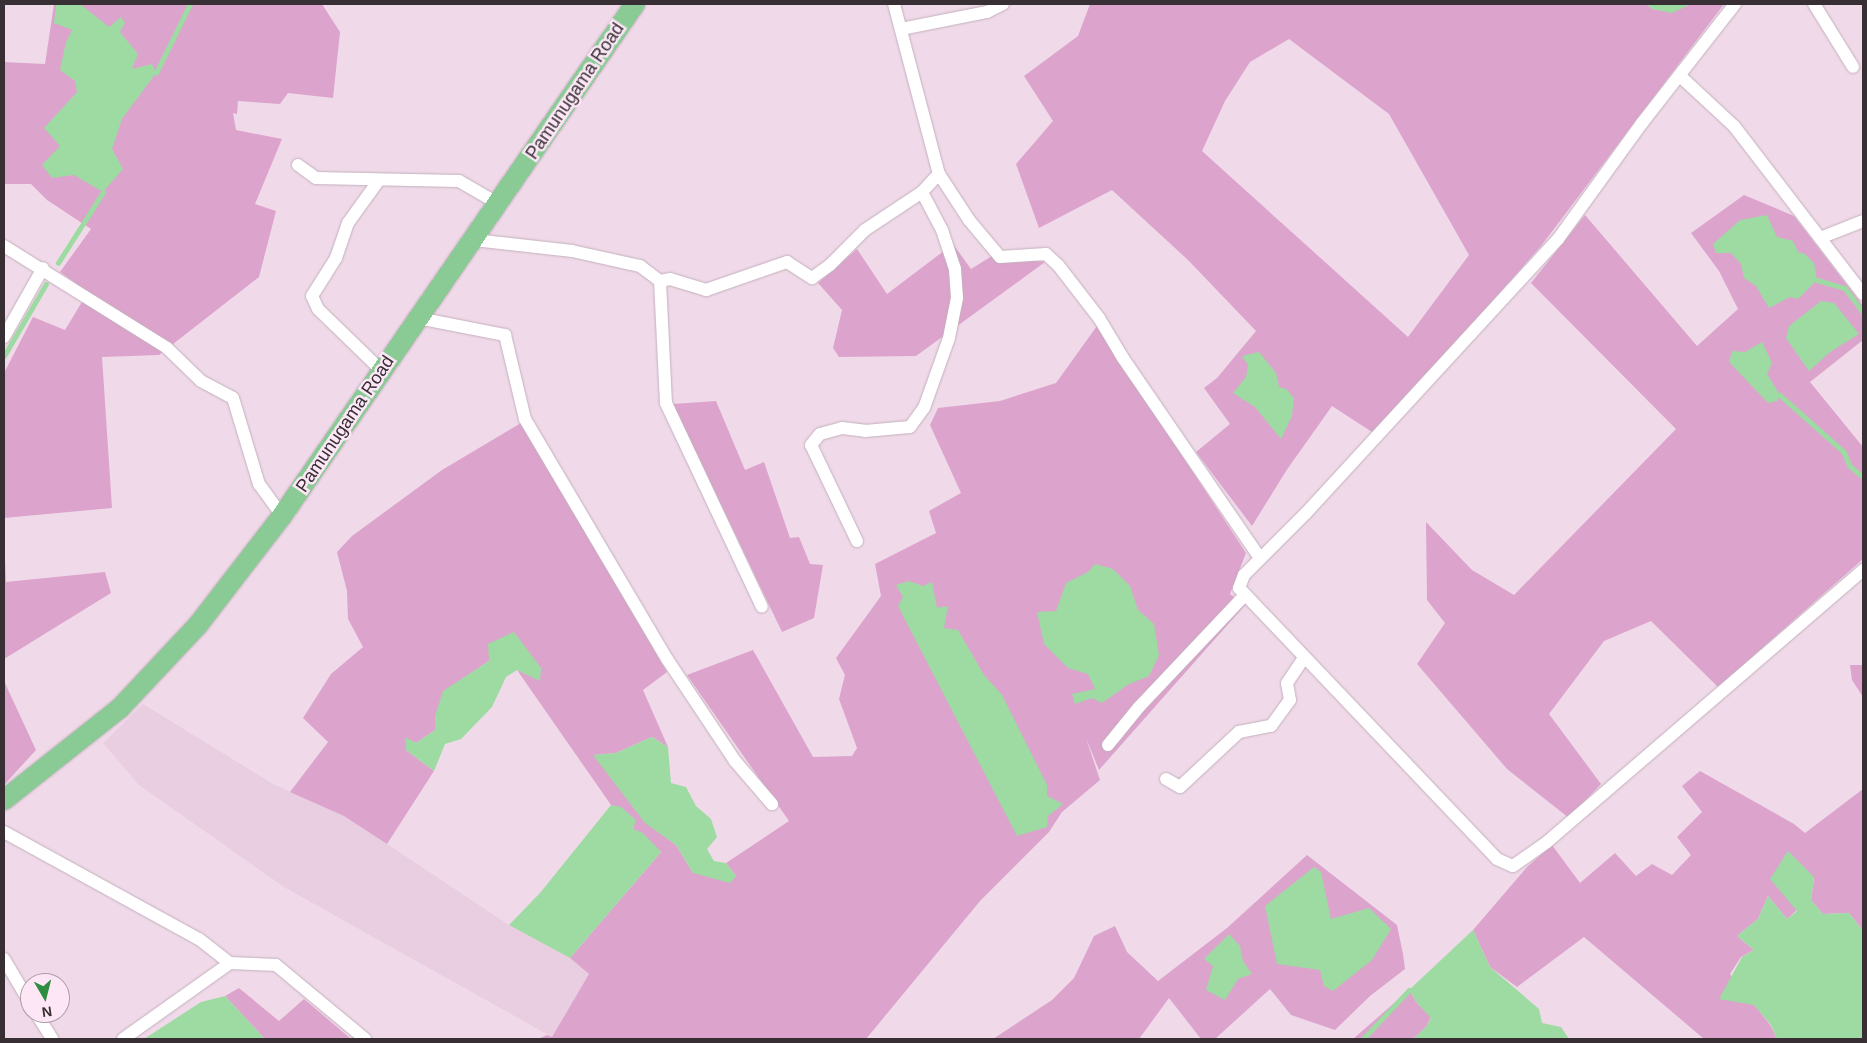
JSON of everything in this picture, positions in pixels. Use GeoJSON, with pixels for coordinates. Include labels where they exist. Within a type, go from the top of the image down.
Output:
{"type":"FeatureCollection","features":[{"type":"Feature","properties":{"kind":"main road","name":"Pamunugama Road"},"geometry":{"type":"LineString","coordinates":[[4,800],[120,708],[198,625],[282,516],[499,204],[635,4]]}},
{"type":"Feature","properties":{"kind":"street"},"geometry":{"type":"LineString","coordinates":[[894,4],[939,174],[994,252],[1000,257],[1046,254],[1058,265],[1099,318],[1123,358],[1260,558]]}},
{"type":"Feature","properties":{"kind":"street"},"geometry":{"type":"LineString","coordinates":[[901,29],[987,12],[1003,4]]}},
{"type":"Feature","properties":{"kind":"street"},"geometry":{"type":"LineString","coordinates":[[1735,4],[1558,239],[1306,513],[1260,558],[1239,583],[1244,596],[1497,859],[1513,866],[1554,835],[1863,570]]}},
{"type":"Feature","properties":{"kind":"street"},"geometry":{"type":"LineString","coordinates":[[1814,4],[1853,67]]}},
{"type":"Feature","properties":{"kind":"street"},"geometry":{"type":"LineString","coordinates":[[1680,76],[1734,126],[1863,294]]}},
{"type":"Feature","properties":{"kind":"street"},"geometry":{"type":"LineString","coordinates":[[298,165],[316,178],[459,181],[499,204]]}},
{"type":"Feature","properties":{"kind":"street"},"geometry":{"type":"LineString","coordinates":[[474,240],[572,252],[640,266],[660,281],[670,279],[706,290],[787,262],[812,278],[830,265],[865,230],[922,192],[939,174]]}},
{"type":"Feature","properties":{"kind":"street"},"geometry":{"type":"LineString","coordinates":[[379,180],[348,223],[336,258],[312,296],[318,309],[382,371]]}},
{"type":"Feature","properties":{"kind":"street"},"geometry":{"type":"LineString","coordinates":[[856,541],[811,445],[820,434],[842,428],[865,430],[910,428],[924,408],[948,338],[957,298],[954,269],[942,230],[922,192]]}},
{"type":"Feature","properties":{"kind":"street"},"geometry":{"type":"LineString","coordinates":[[1820,238],[1863,221]]}},
{"type":"Feature","properties":{"kind":"street"},"geometry":{"type":"LineString","coordinates":[[4,246],[43,268],[167,348],[200,381],[233,398],[259,484],[282,516]]}},
{"type":"Feature","properties":{"kind":"street"},"geometry":{"type":"LineString","coordinates":[[4,337],[43,268]]}},
{"type":"Feature","properties":{"kind":"street"},"geometry":{"type":"LineString","coordinates":[[660,281],[666,403],[762,607]]}},
{"type":"Feature","properties":{"kind":"street"},"geometry":{"type":"LineString","coordinates":[[418,318],[506,335],[525,419],[672,667],[735,761],[772,804]]}},
{"type":"Feature","properties":{"kind":"street"},"geometry":{"type":"LineString","coordinates":[[1108,745],[1139,707],[1244,596]]}},
{"type":"Feature","properties":{"kind":"street"},"geometry":{"type":"LineString","coordinates":[[1166,779],[1180,787],[1239,732],[1271,726],[1290,700],[1287,682],[1304,658]]}},
{"type":"Feature","properties":{"kind":"street"},"geometry":{"type":"LineString","coordinates":[[4,832],[199,939],[230,963],[276,965],[365,1039]]}},
{"type":"Feature","properties":{"kind":"street"},"geometry":{"type":"LineString","coordinates":[[4,959],[20,986]]}},
{"type":"Feature","properties":{"kind":"street"},"geometry":{"type":"LineString","coordinates":[[123,1039],[230,963]]}},
{"type":"Feature","properties":{"kind":"street"},"geometry":{"type":"LineString","coordinates":[[42,1023],[52,1039]]}},
{"type":"Feature","properties":{"kind":"shaded area"},"geometry":{"type":"Polygon","coordinates":[[[54,4],[322,4],[340,32],[333,98],[288,93],[280,104],[238,101],[237,114],[233,113],[236,130],[282,139],[255,204],[276,211],[259,277],[159,355],[102,357],[112,508],[4,518],[4,373],[33,317],[65,330],[88,292],[60,272],[91,229],[47,200],[31,184],[4,184],[4,62],[45,64],[54,4]]]}},
{"type":"Feature","properties":{"kind":"shaded area"},"geometry":{"type":"Polygon","coordinates":[[[80,4],[109,27],[121,17],[125,23],[120,32],[138,54],[132,69],[152,64],[156,73],[122,119],[112,149],[123,169],[103,192],[74,175],[52,178],[42,165],[60,146],[44,128],[77,92],[75,81],[60,70],[66,42],[72,30],[54,23],[56,5],[80,4]]]}},
{"type":"Feature","properties":{"kind":"shaded area"},"geometry":{"type":"Polygon","coordinates":[[[1090,4],[1647,4],[1652,9],[1672,12],[1691,4],[1724,4],[1541,246],[1465,332],[1372,432],[1332,406],[1286,471],[1252,526],[1196,452],[1230,424],[1204,388],[1217,378],[1256,331],[1188,260],[1112,190],[1039,228],[1016,164],[1053,121],[1024,76],[1078,36],[1090,4]],[[1289,39],[1250,62],[1225,101],[1202,151],[1408,337],[1469,255],[1389,114],[1289,39]]]}},
{"type":"Feature","properties":{"kind":"shaded area"},"geometry":{"type":"Polygon","coordinates":[[[1647,4],[1691,4],[1672,13],[1652,9],[1647,4]]]}},
{"type":"Feature","properties":{"kind":"shaded area"},"geometry":{"type":"Polygon","coordinates":[[[1744,195],[1794,216],[1863,306],[1863,340],[1810,382],[1863,447],[1863,559],[1718,687],[1651,621],[1604,641],[1549,714],[1601,784],[1569,818],[1507,769],[1417,664],[1445,623],[1427,600],[1426,522],[1472,570],[1514,595],[1676,429],[1531,283],[1585,215],[1697,346],[1738,309],[1719,271],[1691,233],[1744,195]]]}},
{"type":"Feature","properties":{"kind":"shaded area"},"geometry":{"type":"Polygon","coordinates":[[[1767,215],[1777,237],[1793,241],[1798,252],[1805,254],[1814,263],[1817,280],[1798,299],[1790,297],[1769,308],[1756,286],[1744,278],[1741,264],[1731,253],[1716,253],[1713,244],[1740,220],[1767,215]]]}},
{"type":"Feature","properties":{"kind":"shaded area"},"geometry":{"type":"Polygon","coordinates":[[[953,244],[971,269],[992,256],[1045,262],[916,356],[839,357],[833,348],[842,310],[818,283],[857,249],[887,294],[953,244]]]}},
{"type":"Feature","properties":{"kind":"shaded area"},"geometry":{"type":"Polygon","coordinates":[[[1821,301],[1834,303],[1859,334],[1830,352],[1809,371],[1786,338],[1789,326],[1821,301]]]}},
{"type":"Feature","properties":{"kind":"shaded area"},"geometry":{"type":"Polygon","coordinates":[[[1097,326],[1246,553],[1230,594],[1245,605],[1099,770],[1086,738],[1100,780],[1062,812],[1049,832],[980,901],[866,1039],[538,1039],[547,1035],[552,1037],[589,974],[570,958],[661,852],[633,829],[635,820],[624,810],[611,805],[517,670],[539,680],[541,668],[489,661],[462,679],[435,716],[435,730],[416,743],[406,738],[406,750],[434,771],[387,844],[344,816],[290,792],[328,742],[303,718],[331,674],[363,647],[348,619],[347,591],[337,552],[352,536],[442,470],[521,423],[667,672],[643,690],[668,747],[652,737],[616,753],[594,755],[645,822],[676,845],[693,873],[736,876],[726,863],[789,821],[687,675],[753,650],[813,757],[852,756],[857,748],[839,699],[845,675],[836,658],[881,596],[875,564],[936,533],[929,511],[961,493],[930,425],[938,408],[1000,401],[1056,383],[1097,326]]]}},
{"type":"Feature","properties":{"kind":"shaded area"},"geometry":{"type":"Polygon","coordinates":[[[1762,342],[1772,363],[1767,374],[1780,395],[1777,401],[1768,403],[1729,362],[1732,351],[1745,352],[1762,342]]]}},
{"type":"Feature","properties":{"kind":"shaded area"},"geometry":{"type":"Polygon","coordinates":[[[1259,352],[1276,373],[1279,387],[1286,389],[1294,398],[1292,416],[1281,439],[1255,407],[1233,393],[1246,377],[1248,365],[1242,356],[1259,352]]]}},
{"type":"Feature","properties":{"kind":"shaded area"},"geometry":{"type":"Polygon","coordinates":[[[716,401],[745,470],[764,462],[790,538],[799,537],[810,564],[823,565],[814,618],[782,632],[673,404],[716,401]]]}},
{"type":"Feature","properties":{"kind":"shaded area"},"geometry":{"type":"Polygon","coordinates":[[[4,534],[6,582],[105,572],[111,593],[4,659],[4,534]]]}},
{"type":"Feature","properties":{"kind":"shaded area"},"geometry":{"type":"Polygon","coordinates":[[[1095,564],[1113,569],[1130,586],[1138,610],[1154,624],[1159,655],[1149,676],[1129,684],[1102,703],[1092,698],[1075,704],[1072,694],[1095,689],[1088,674],[1068,668],[1044,644],[1037,612],[1056,611],[1066,583],[1088,572],[1095,564]]]}},
{"type":"Feature","properties":{"kind":"shaded area"},"geometry":{"type":"Polygon","coordinates":[[[909,581],[923,586],[932,582],[937,608],[948,606],[944,628],[958,630],[984,675],[1002,695],[1047,785],[1047,796],[1063,804],[1048,816],[1047,827],[1017,836],[898,606],[903,597],[896,585],[909,581]]]}},
{"type":"Feature","properties":{"kind":"shaded area"},"geometry":{"type":"Polygon","coordinates":[[[514,632],[541,668],[540,681],[517,670],[506,677],[492,707],[461,739],[445,744],[434,771],[406,750],[405,737],[416,743],[435,730],[435,716],[443,691],[489,661],[488,644],[514,632]]]}},
{"type":"Feature","properties":{"kind":"shaded area"},"geometry":{"type":"Polygon","coordinates":[[[1850,665],[1863,665],[1863,697],[1852,680],[1850,665]]]}},
{"type":"Feature","properties":{"kind":"shaded area"},"geometry":{"type":"Polygon","coordinates":[[[4,681],[36,750],[4,785],[4,681]]]}},
{"type":"Feature","properties":{"kind":"shaded area"},"geometry":{"type":"Polygon","coordinates":[[[143,704],[273,784],[345,816],[509,925],[570,958],[589,974],[552,1037],[284,887],[139,785],[103,743],[143,704]]]}},
{"type":"Feature","properties":{"kind":"shaded area"},"geometry":{"type":"Polygon","coordinates":[[[652,737],[668,747],[671,783],[686,787],[696,806],[711,819],[717,837],[707,849],[714,861],[726,863],[736,876],[730,883],[693,873],[676,845],[645,823],[593,755],[616,753],[652,737]]]}},
{"type":"Feature","properties":{"kind":"shaded area"},"geometry":{"type":"Polygon","coordinates":[[[1700,771],[1794,824],[1805,833],[1863,789],[1863,931],[1849,913],[1823,914],[1811,900],[1814,877],[1797,910],[1787,919],[1768,896],[1758,919],[1737,936],[1754,950],[1741,957],[1730,974],[1771,1026],[1777,1039],[1704,1039],[1584,937],[1517,987],[1490,967],[1473,930],[1527,867],[1552,845],[1580,883],[1615,853],[1636,876],[1652,864],[1672,875],[1691,855],[1677,837],[1702,812],[1682,786],[1700,771]]]}},
{"type":"Feature","properties":{"kind":"shaded area"},"geometry":{"type":"Polygon","coordinates":[[[611,805],[621,807],[636,820],[633,829],[643,833],[661,852],[570,958],[509,925],[540,893],[611,805]]]}},
{"type":"Feature","properties":{"kind":"shaded area"},"geometry":{"type":"Polygon","coordinates":[[[1788,851],[1814,877],[1811,900],[1823,914],[1849,913],[1863,931],[1863,1039],[1777,1039],[1771,1025],[1754,1005],[1719,999],[1742,957],[1754,950],[1737,936],[1758,919],[1768,896],[1787,919],[1797,911],[1770,879],[1788,851]]]}},
{"type":"Feature","properties":{"kind":"shaded area"},"geometry":{"type":"Polygon","coordinates":[[[1307,855],[1397,925],[1403,954],[1405,969],[1370,996],[1335,1030],[1291,1015],[1270,989],[1215,1039],[1201,1039],[1169,998],[1139,1039],[993,1039],[1052,1000],[1074,978],[1094,936],[1115,926],[1127,952],[1158,981],[1227,928],[1307,855]]]}},
{"type":"Feature","properties":{"kind":"shaded area"},"geometry":{"type":"Polygon","coordinates":[[[1314,867],[1321,872],[1331,919],[1369,908],[1391,929],[1372,960],[1333,991],[1324,986],[1320,970],[1277,964],[1265,906],[1314,867]]]}},
{"type":"Feature","properties":{"kind":"shaded area"},"geometry":{"type":"Polygon","coordinates":[[[1473,930],[1490,967],[1539,1009],[1542,1023],[1561,1027],[1569,1039],[1413,1039],[1426,1027],[1431,1018],[1417,1003],[1409,990],[1473,930]]]}},
{"type":"Feature","properties":{"kind":"shaded area"},"geometry":{"type":"Polygon","coordinates":[[[1229,934],[1240,946],[1243,961],[1252,974],[1238,979],[1225,1000],[1206,990],[1213,966],[1204,959],[1229,934]]]}},
{"type":"Feature","properties":{"kind":"shaded area"},"geometry":{"type":"Polygon","coordinates":[[[239,988],[279,1021],[304,999],[351,1039],[265,1039],[225,996],[239,988]]]}},
{"type":"Feature","properties":{"kind":"shaded area"},"geometry":{"type":"Polygon","coordinates":[[[1409,990],[1417,1003],[1431,1017],[1426,1027],[1413,1039],[1353,1039],[1409,990]]]}},
{"type":"Feature","properties":{"kind":"shaded area"},"geometry":{"type":"Polygon","coordinates":[[[225,996],[265,1039],[144,1039],[201,1002],[225,996]]]}},
{"type":"Feature","properties":{"kind":"waterway"},"geometry":{"type":"LineString","coordinates":[[156,73],[190,4]]}},
{"type":"Feature","properties":{"kind":"waterway"},"geometry":{"type":"LineString","coordinates":[[58,263],[103,192]]}},
{"type":"Feature","properties":{"kind":"waterway"},"geometry":{"type":"LineString","coordinates":[[1817,280],[1845,288],[1863,312]]}},
{"type":"Feature","properties":{"kind":"waterway"},"geometry":{"type":"LineString","coordinates":[[4,356],[46,284]]}},
{"type":"Feature","properties":{"kind":"waterway"},"geometry":{"type":"LineString","coordinates":[[1780,395],[1844,452],[1850,466],[1863,477]]}},
{"type":"Feature","properties":{"kind":"waterway"},"geometry":{"type":"LineString","coordinates":[[1363,1039],[1409,990]]}}]}
